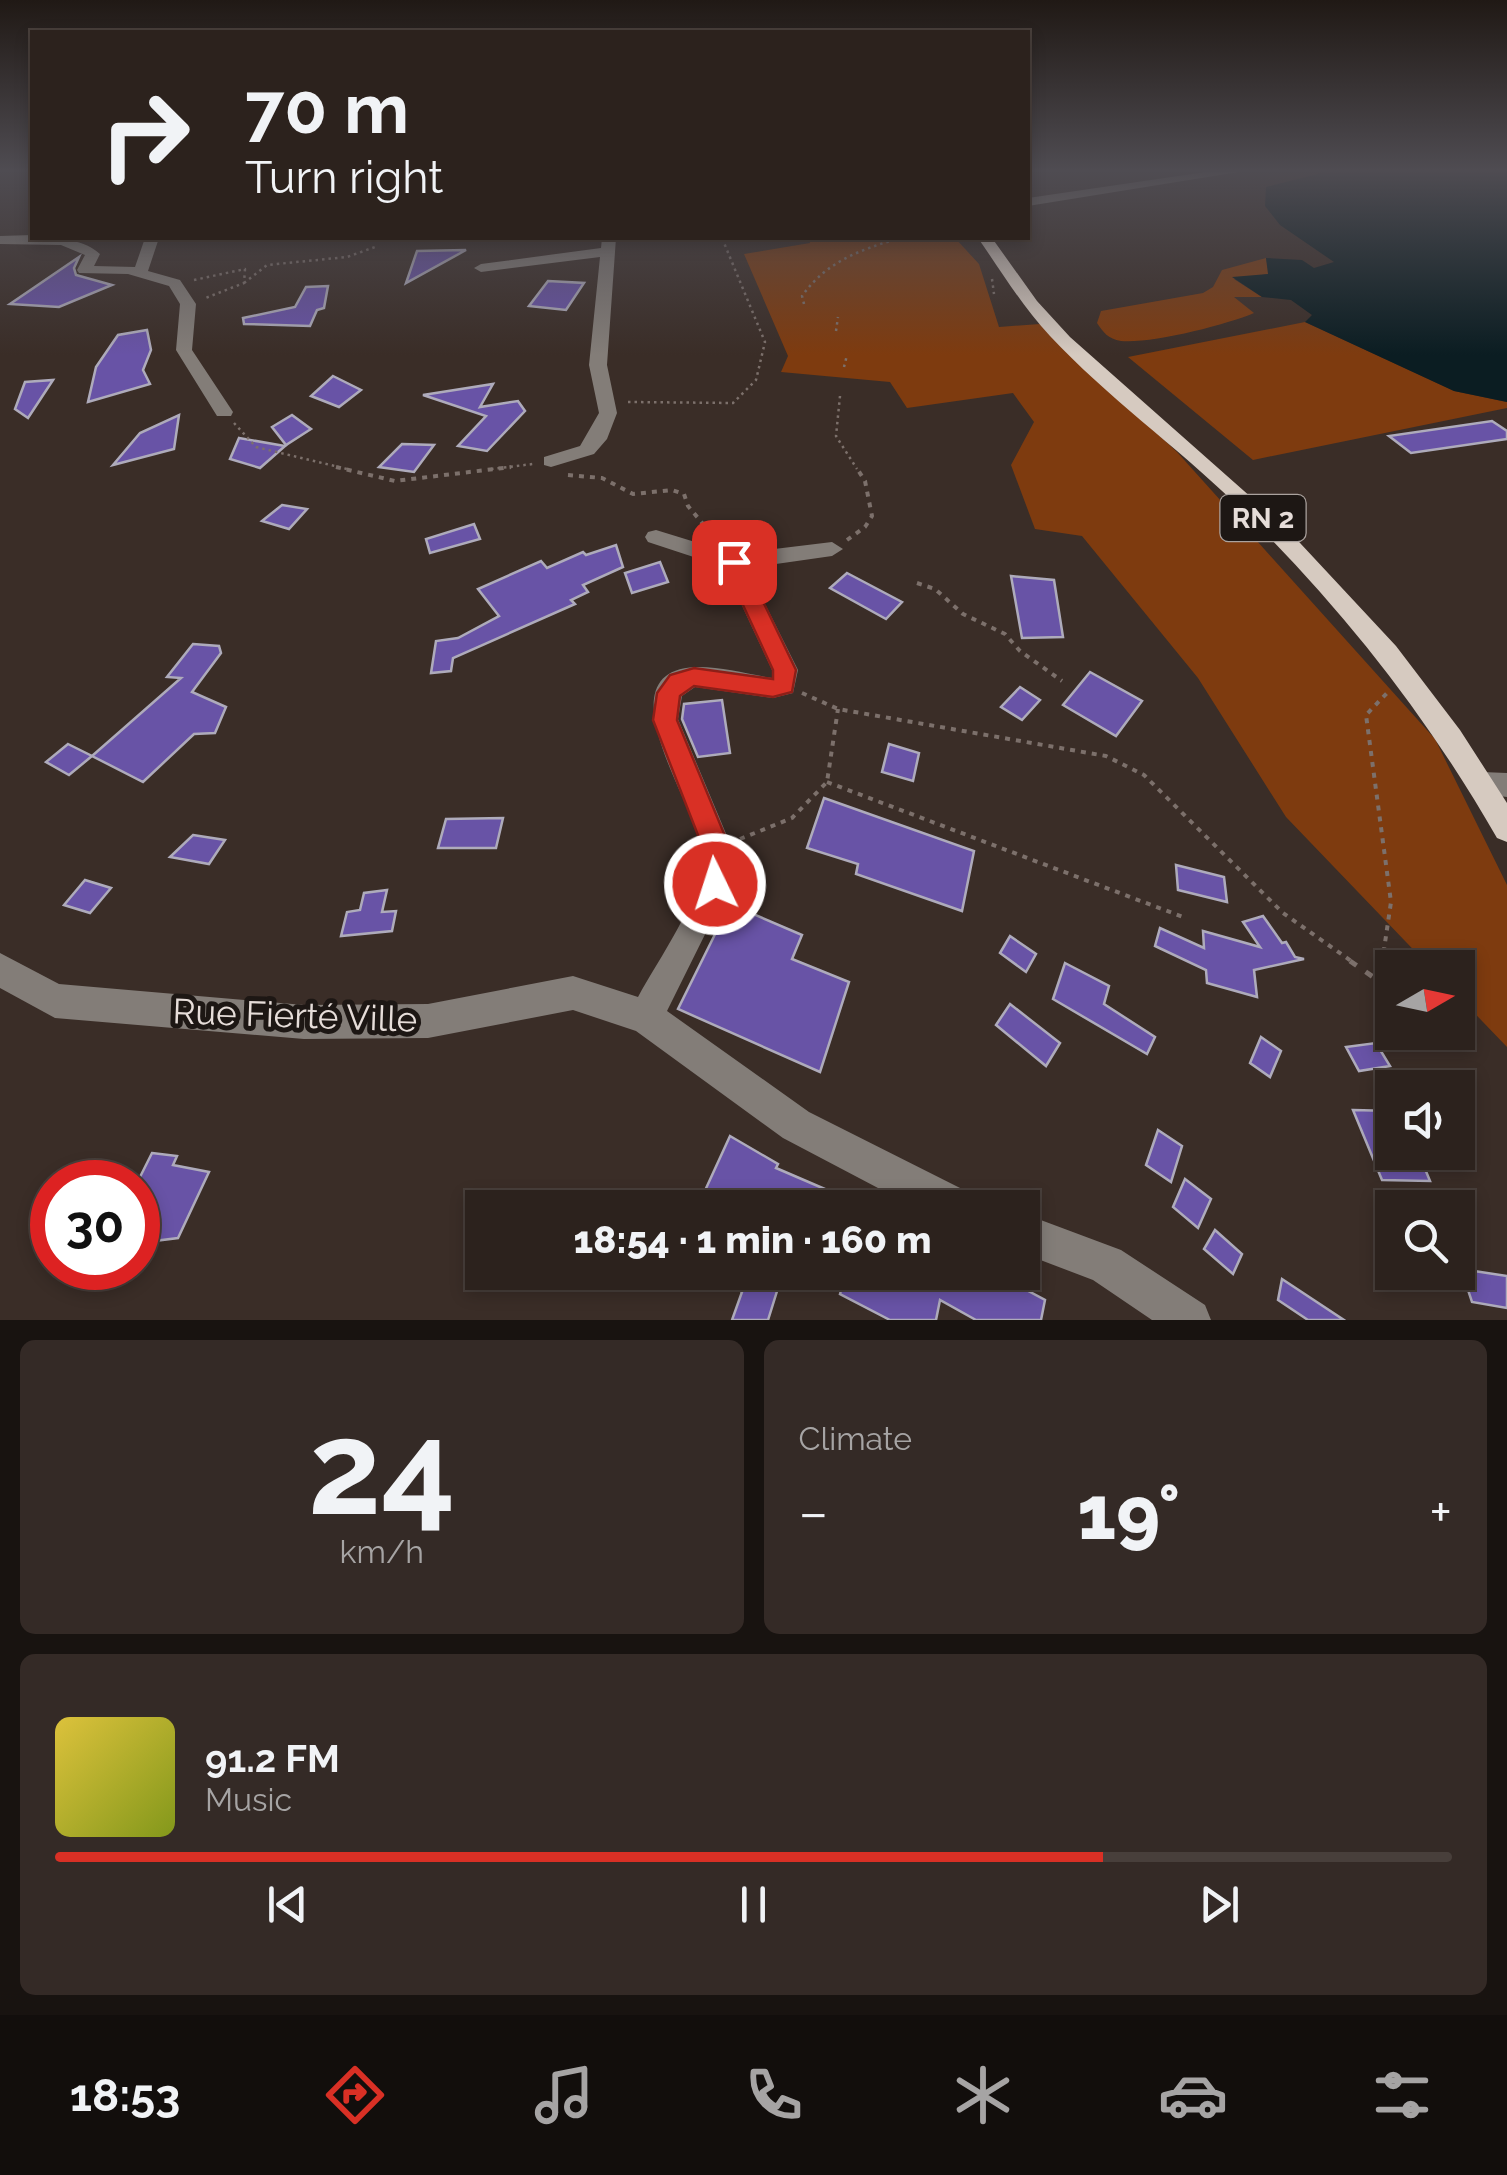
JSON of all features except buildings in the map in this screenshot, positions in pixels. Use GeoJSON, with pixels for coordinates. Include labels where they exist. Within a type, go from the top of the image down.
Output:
{"type":"FeatureCollection","features":[{"type":"Feature","properties":{"kind":"main road","name":"RN 2"},"geometry":{"type":"LineString","coordinates":[[987,240],[1061,338],[1302,555],[1406,674],[1494,784],[1507,829]]}},
{"type":"Feature","properties":{"kind":"street"},"geometry":{"type":"LineString","coordinates":[[0,240],[81,244],[93,254],[84,270],[140,273],[175,283],[188,304],[184,350],[224,412]]}},
{"type":"Feature","properties":{"kind":"street"},"geometry":{"type":"LineString","coordinates":[[140,273],[151,240]]}},
{"type":"Feature","properties":{"kind":"street"},"geometry":{"type":"LineString","coordinates":[[481,268],[607,245],[598,364],[608,414],[597,440],[587,450],[551,461]]}},
{"type":"Feature","properties":{"kind":"street"},"geometry":{"type":"LineString","coordinates":[[656,537],[734,562],[832,550]]}},
{"type":"Feature","properties":{"kind":"street"},"geometry":{"type":"LineString","coordinates":[[646,1016],[715,884],[717,848],[665,720],[669,693],[678,681],[694,677],[773,688],[784,686],[785,670],[734,562]]}},
{"type":"Feature","properties":{"kind":"street","name":"Rue Fierté Ville"},"geometry":{"type":"LineString","coordinates":[[0,970],[54,1001],[304,1022],[428,1021],[573,993],[646,1016],[796,1125],[923,1190]]}},
{"type":"Feature","properties":{"kind":"street"},"geometry":{"type":"LineString","coordinates":[[1040,1240],[1106,1265],[1190,1320]]}},
{"type":"Feature","properties":{"kind":"path"},"geometry":{"type":"LineString","coordinates":[[607,402],[733,403],[756,380],[765,342],[723,240]]}},
{"type":"Feature","properties":{"kind":"path"},"geometry":{"type":"LineString","coordinates":[[804,304],[802,296],[815,274],[844,257],[894,240]]}},
{"type":"Feature","properties":{"kind":"path"},"geometry":{"type":"LineString","coordinates":[[188,304],[244,283],[267,265],[347,257],[375,247]]}},
{"type":"Feature","properties":{"kind":"path"},"geometry":{"type":"LineString","coordinates":[[175,283],[245,269],[244,283]]}},
{"type":"Feature","properties":{"kind":"path"},"geometry":{"type":"LineString","coordinates":[[836,331],[838,317]]}},
{"type":"Feature","properties":{"kind":"path"},"geometry":{"type":"LineString","coordinates":[[844,366],[848,355]]}},
{"type":"Feature","properties":{"kind":"path"},"geometry":{"type":"LineString","coordinates":[[832,550],[866,528],[872,516],[864,482],[836,436],[840,396]]}},
{"type":"Feature","properties":{"kind":"path"},"geometry":{"type":"LineString","coordinates":[[224,412],[256,448],[396,482],[551,461],[552,470],[562,476],[588,475],[624,486],[633,494],[672,490],[684,494],[688,506],[734,562]]}},
{"type":"Feature","properties":{"kind":"path"},"geometry":{"type":"LineString","coordinates":[[917,584],[935,589],[963,614],[1005,634],[1062,681]]}},
{"type":"Feature","properties":{"kind":"path"},"geometry":{"type":"LineString","coordinates":[[784,686],[838,709],[1106,756],[1144,775],[1282,913],[1379,980],[1391,902],[1366,715],[1406,674]]}},
{"type":"Feature","properties":{"kind":"path"},"geometry":{"type":"LineString","coordinates":[[717,848],[792,818],[827,782],[838,709]]}},
{"type":"Feature","properties":{"kind":"path"},"geometry":{"type":"LineString","coordinates":[[827,782],[1183,917]]}},
{"type":"Feature","properties":{"kind":"shaded area"},"geometry":{"type":"Polygon","coordinates":[[[1290,232],[1507,232],[1507,402],[1454,391],[1305,322],[1312,315],[1291,300],[1262,297],[1232,277],[1268,274],[1266,258],[1302,260],[1314,268],[1334,262],[1290,232]]]}},
{"type":"Feature","properties":{"kind":"shaded area"},"geometry":{"type":"Polygon","coordinates":[[[809,240],[957,240],[979,264],[999,327],[1040,324],[1177,452],[1435,739],[1507,885],[1507,1047],[1475,1014],[1475,950],[1414,950],[1286,817],[1198,678],[1082,536],[1035,529],[1011,465],[1034,422],[1013,393],[907,408],[890,382],[781,372],[788,356],[744,254],[810,243],[809,240]]]}},
{"type":"Feature","properties":{"kind":"shaded area"},"geometry":{"type":"Polygon","coordinates":[[[1266,258],[1269,274],[1234,279],[1262,297],[1234,297],[1254,313],[1150,340],[1113,339],[1097,323],[1101,311],[1203,293],[1213,287],[1222,270],[1266,258]]]}},
{"type":"Feature","properties":{"kind":"shaded area"},"geometry":{"type":"Polygon","coordinates":[[[1305,322],[1454,391],[1507,402],[1507,408],[1253,460],[1128,357],[1305,322]]]}},
{"type":"Feature","properties":{"kind":"route"},"geometry":{"type":"LineString","coordinates":[[715,884],[717,848],[665,720],[669,693],[678,681],[694,677],[773,688],[784,686],[785,670],[734,562]]}}]}
